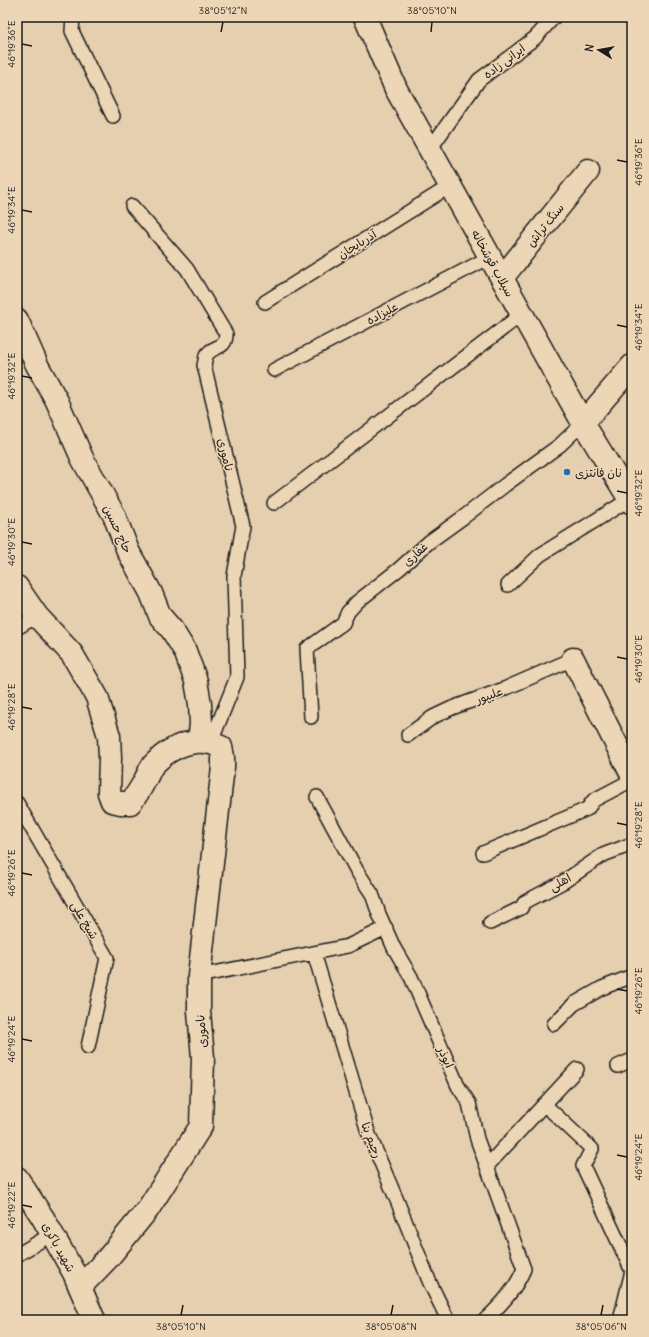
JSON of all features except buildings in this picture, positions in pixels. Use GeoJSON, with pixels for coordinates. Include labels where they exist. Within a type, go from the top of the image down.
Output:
{"type":"FeatureCollection","features":[{"type":"Feature","properties":{"kind":"street","name":"سیلاب قوشخانه"},"geometry":{"type":"LineString","coordinates":[[365,17],[396,89],[583,423],[631,501]]}},
{"type":"Feature","properties":{"kind":"street","name":"سنگ تراش"},"geometry":{"type":"LineString","coordinates":[[502,278],[588,171]]}},
{"type":"Feature","properties":{"kind":"street","name":"حاج حسین"},"geometry":{"type":"LineString","coordinates":[[17,320],[37,365],[57,401],[82,458],[114,515],[128,551],[151,593],[160,616],[172,630],[185,651],[196,681],[200,704],[201,724],[205,742]]}},
{"type":"Feature","properties":{"kind":"street"},"geometry":{"type":"LineString","coordinates":[[583,423],[632,366]]}},
{"type":"Feature","properties":{"kind":"street"},"geometry":{"type":"LineString","coordinates":[[17,587],[38,616],[72,654],[97,697],[109,736],[110,758],[108,792],[112,801],[130,803],[154,764],[175,748],[184,744],[205,742]]}},
{"type":"Feature","properties":{"kind":"street"},"geometry":{"type":"LineString","coordinates":[[573,659],[632,775]]}},
{"type":"Feature","properties":{"kind":"street","name":"ناموری"},"geometry":{"type":"LineString","coordinates":[[80,1287],[108,1258],[148,1209],[201,1126],[203,1058],[199,1011],[199,976],[223,767],[221,747],[205,742]]}},
{"type":"Feature","properties":{"kind":"street","name":"شهید باکری"},"geometry":{"type":"LineString","coordinates":[[17,1178],[52,1234],[74,1273],[94,1320]]}},
{"type":"Feature","properties":{"kind":"lane"},"geometry":{"type":"LineString","coordinates":[[73,17],[72,31],[114,116]]}},
{"type":"Feature","properties":{"kind":"lane","name":"ایرانی زاده"},"geometry":{"type":"LineString","coordinates":[[430,149],[479,80],[535,38],[554,17]]}},
{"type":"Feature","properties":{"kind":"lane","name":"آذربایجان"},"geometry":{"type":"LineString","coordinates":[[265,302],[450,186]]}},
{"type":"Feature","properties":{"kind":"lane","name":"ناموری"},"geometry":{"type":"LineString","coordinates":[[132,206],[187,269],[226,334],[226,341],[223,345],[213,349],[206,356],[204,365],[243,526],[234,576],[237,677],[205,742]]}},
{"type":"Feature","properties":{"kind":"lane","name":"علیزاده"},"geometry":{"type":"LineString","coordinates":[[274,370],[490,256]]}},
{"type":"Feature","properties":{"kind":"lane"},"geometry":{"type":"LineString","coordinates":[[274,503],[522,314]]}},
{"type":"Feature","properties":{"kind":"lane","name":"غفاری"},"geometry":{"type":"LineString","coordinates":[[311,717],[307,649],[343,623],[348,612],[357,602],[399,569],[429,542],[560,445],[583,423]]}},
{"type":"Feature","properties":{"kind":"lane"},"geometry":{"type":"LineString","coordinates":[[508,585],[540,554],[631,501]]}},
{"type":"Feature","properties":{"kind":"lane"},"geometry":{"type":"LineString","coordinates":[[17,628],[38,616]]}},
{"type":"Feature","properties":{"kind":"lane","name":"علیپور"},"geometry":{"type":"LineString","coordinates":[[408,735],[433,717],[452,708],[504,689],[573,659]]}},
{"type":"Feature","properties":{"kind":"lane"},"geometry":{"type":"LineString","coordinates":[[483,853],[587,809],[594,800],[632,780]]}},
{"type":"Feature","properties":{"kind":"lane","name":"ابوذر"},"geometry":{"type":"LineString","coordinates":[[317,797],[347,853],[372,894],[394,948],[411,977],[458,1086],[470,1103],[477,1139],[524,1269],[519,1281],[502,1304],[485,1320]]}},
{"type":"Feature","properties":{"kind":"lane","name":"شیخ علی"},"geometry":{"type":"LineString","coordinates":[[17,803],[107,958],[88,1047]]}},
{"type":"Feature","properties":{"kind":"lane","name":"اهلی"},"geometry":{"type":"LineString","coordinates":[[490,923],[520,908],[525,902],[563,882],[603,855],[632,844]]}},
{"type":"Feature","properties":{"kind":"lane"},"geometry":{"type":"LineString","coordinates":[[199,976],[348,946],[386,928]]}},
{"type":"Feature","properties":{"kind":"lane","name":"رحیم بنا"},"geometry":{"type":"LineString","coordinates":[[314,953],[368,1132],[430,1283],[448,1320]]}},
{"type":"Feature","properties":{"kind":"lane"},"geometry":{"type":"LineString","coordinates":[[554,1024],[574,1004],[602,988],[632,976]]}},
{"type":"Feature","properties":{"kind":"lane"},"geometry":{"type":"LineString","coordinates":[[618,1066],[632,1060]]}},
{"type":"Feature","properties":{"kind":"lane"},"geometry":{"type":"LineString","coordinates":[[487,1166],[577,1069]]}},
{"type":"Feature","properties":{"kind":"lane"},"geometry":{"type":"LineString","coordinates":[[544,1104],[592,1149],[583,1166],[632,1271],[620,1320]]}},
{"type":"Feature","properties":{"kind":"lane"},"geometry":{"type":"LineString","coordinates":[[17,1255],[52,1234]]}},
{"type":"Feature","properties":{"kind":"place","name":"نان فانتزی"},"geometry":{"type":"Point","coordinates":[567,472]}}]}
